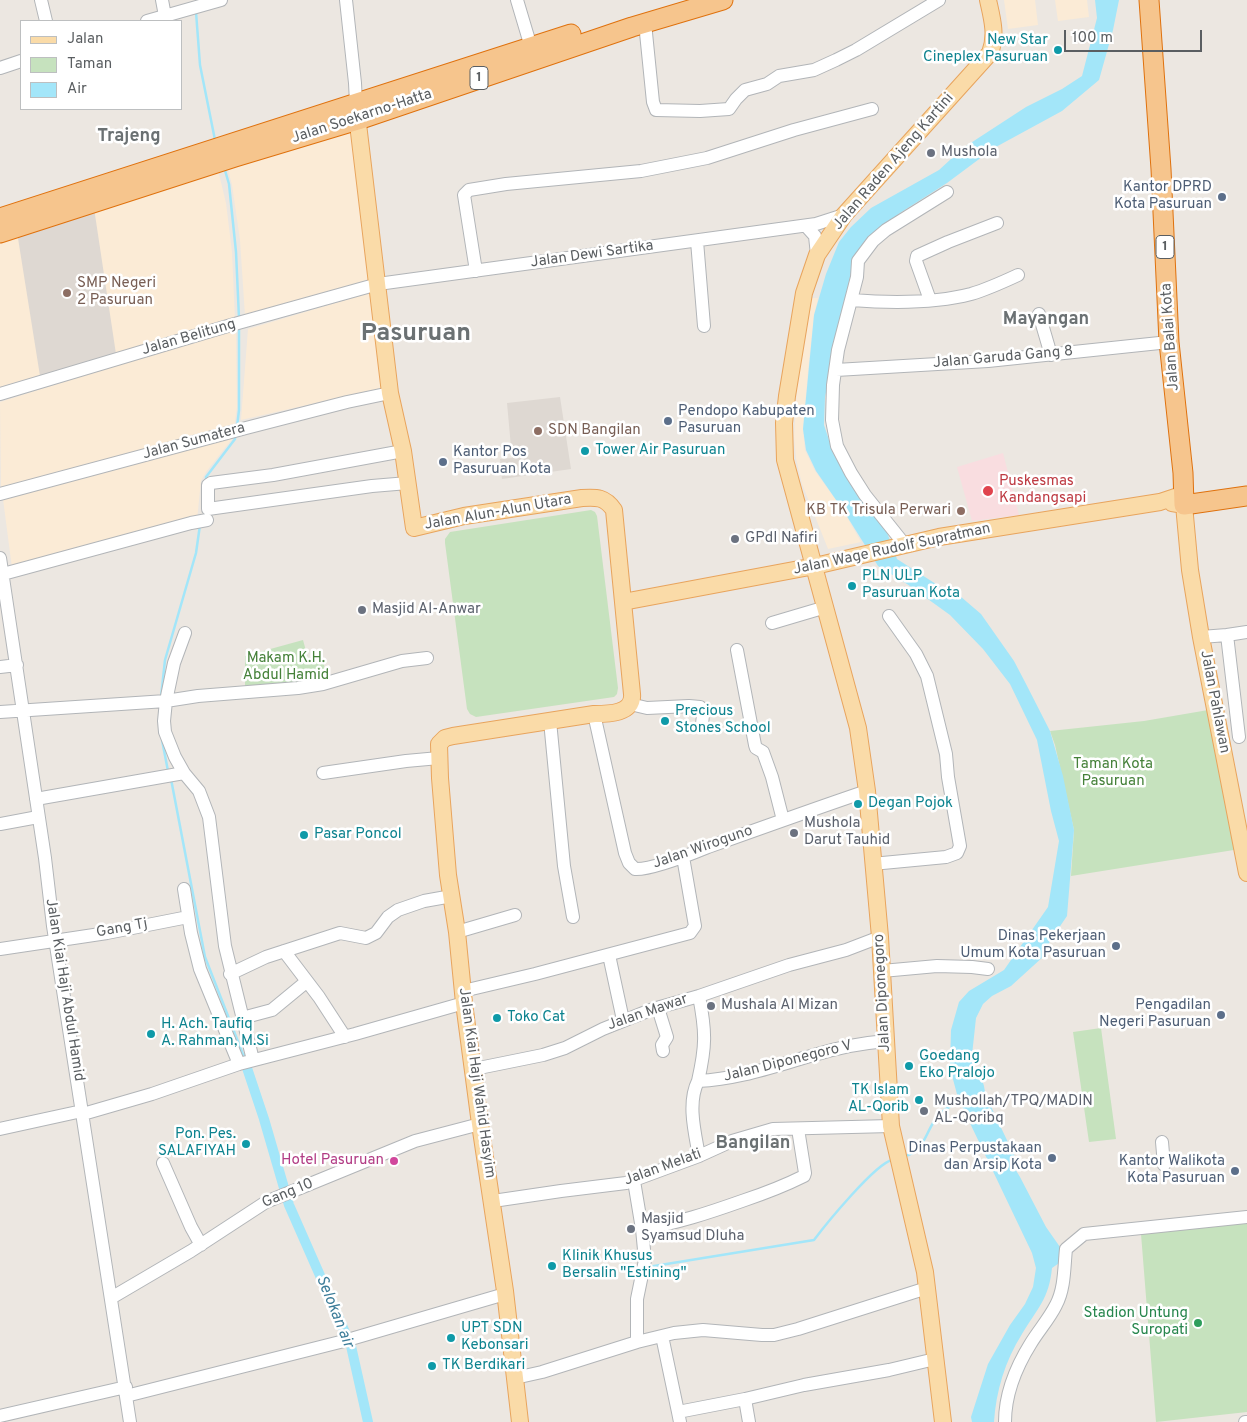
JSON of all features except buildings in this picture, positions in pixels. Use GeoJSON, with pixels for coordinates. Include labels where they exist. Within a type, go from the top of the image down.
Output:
{"type":"FeatureCollection","features":[{"type":"Feature","properties":{"kind":"highway","name":"Jalan Soekarno-Hatta"},"geometry":{"type":"LineString","coordinates":[[357,111],[531,47],[677,0]]}},
{"type":"Feature","properties":{"kind":"highway","name":"Jalan Soekarno-Hatta"},"geometry":{"type":"LineString","coordinates":[[0,233],[233,150],[723,0]]}},
{"type":"Feature","properties":{"kind":"highway","name":"Jalan Balai Kota"},"geometry":{"type":"LineString","coordinates":[[1149,0],[1161,169],[1169,342],[1183,473],[1184,500]]}},
{"type":"Feature","properties":{"kind":"highway","name":"Jalan Soekarno-Hatta"},"geometry":{"type":"LineString","coordinates":[[0,218],[200,161]]}},
{"type":"Feature","properties":{"kind":"highway"},"geometry":{"type":"LineString","coordinates":[[1184,500],[1247,484]]}},
{"type":"Feature","properties":{"kind":"highway"},"geometry":{"type":"LineString","coordinates":[[1184,500],[1247,496]]}},
{"type":"Feature","properties":{"kind":"main road","name":"Jalan Raden Ajeng Kartini"},"geometry":{"type":"LineString","coordinates":[[815,566],[785,460],[784,449],[787,396],[804,293],[817,255],[844,215],[990,53],[994,43],[994,33],[988,0]]}},
{"type":"Feature","properties":{"kind":"main road"},"geometry":{"type":"LineString","coordinates":[[357,111],[390,394],[408,483]]}},
{"type":"Feature","properties":{"kind":"main road","name":"Jalan Alun-Alun Utara"},"geometry":{"type":"LineString","coordinates":[[408,483],[414,528],[464,516],[582,498],[597,497],[604,499],[614,510],[624,602],[632,700],[630,704]]}},
{"type":"Feature","properties":{"kind":"main road","name":"Jalan Wage Rudolf Supratman"},"geometry":{"type":"LineString","coordinates":[[624,602],[815,566],[948,536],[1160,502],[1184,500]]}},
{"type":"Feature","properties":{"kind":"main road","name":"Jalan Pahlawan"},"geometry":{"type":"LineString","coordinates":[[1184,500],[1190,570],[1201,638],[1247,873]]}},
{"type":"Feature","properties":{"kind":"main road","name":"Jalan Diponegoro"},"geometry":{"type":"LineString","coordinates":[[815,566],[858,728],[867,791],[880,937],[891,1126],[922,1256],[943,1422]]}},
{"type":"Feature","properties":{"kind":"main road"},"geometry":{"type":"LineString","coordinates":[[439,751],[445,738],[453,736],[594,714],[613,713],[622,710],[630,704]]}},
{"type":"Feature","properties":{"kind":"main road","name":"Jalan Kiai Haji Wahid Hasyim"},"geometry":{"type":"LineString","coordinates":[[439,751],[448,875],[457,932],[463,997],[480,1124],[493,1201],[520,1422]]}},
{"type":"Feature","properties":{"kind":"street"},"geometry":{"type":"LineString","coordinates":[[41,0],[46,20]]}},
{"type":"Feature","properties":{"kind":"street"},"geometry":{"type":"LineString","coordinates":[[162,0],[165,16]]}},
{"type":"Feature","properties":{"kind":"street"},"geometry":{"type":"LineString","coordinates":[[151,20],[221,0]]}},
{"type":"Feature","properties":{"kind":"street"},"geometry":{"type":"LineString","coordinates":[[517,0],[531,47]]}},
{"type":"Feature","properties":{"kind":"street"},"geometry":{"type":"LineString","coordinates":[[645,23],[653,102],[656,110],[724,110],[732,107],[736,99],[745,90],[767,84],[779,76],[814,70],[836,60],[939,0]]}},
{"type":"Feature","properties":{"kind":"street"},"geometry":{"type":"LineString","coordinates":[[348,2],[357,111]]}},
{"type":"Feature","properties":{"kind":"street"},"geometry":{"type":"LineString","coordinates":[[0,68],[20,61]]}},
{"type":"Feature","properties":{"kind":"street"},"geometry":{"type":"LineString","coordinates":[[476,271],[464,195],[469,190],[506,184],[650,170],[708,158],[794,130],[872,109]]}},
{"type":"Feature","properties":{"kind":"street"},"geometry":{"type":"LineString","coordinates":[[902,546],[850,473],[837,446],[832,420],[833,385],[838,350],[857,276],[858,261],[869,246],[886,230],[947,192]]}},
{"type":"Feature","properties":{"kind":"street","name":"Jalan Dewi Sartika"},"geometry":{"type":"LineString","coordinates":[[378,284],[806,226],[826,222],[844,215]]}},
{"type":"Feature","properties":{"kind":"street"},"geometry":{"type":"LineString","coordinates":[[930,300],[916,260],[917,256],[997,222]]}},
{"type":"Feature","properties":{"kind":"street"},"geometry":{"type":"LineString","coordinates":[[806,226],[815,236],[817,255]]}},
{"type":"Feature","properties":{"kind":"street"},"geometry":{"type":"LineString","coordinates":[[697,241],[704,326]]}},
{"type":"Feature","properties":{"kind":"street"},"geometry":{"type":"LineString","coordinates":[[851,300],[892,302],[930,300],[969,294],[988,288],[1018,274]]}},
{"type":"Feature","properties":{"kind":"street","name":"Jalan Belitung"},"geometry":{"type":"LineString","coordinates":[[0,394],[231,325],[378,284]]}},
{"type":"Feature","properties":{"kind":"street"},"geometry":{"type":"LineString","coordinates":[[1039,314],[1050,355]]}},
{"type":"Feature","properties":{"kind":"street","name":"Jalan Garuda Gang 8"},"geometry":{"type":"LineString","coordinates":[[836,370],[988,361],[1169,342]]}},
{"type":"Feature","properties":{"kind":"street","name":"Jalan Sumatera"},"geometry":{"type":"LineString","coordinates":[[0,494],[347,402],[390,394]]}},
{"type":"Feature","properties":{"kind":"street"},"geometry":{"type":"LineString","coordinates":[[403,451],[273,475],[211,483],[208,485],[208,509],[372,486],[408,483]]}},
{"type":"Feature","properties":{"kind":"street"},"geometry":{"type":"LineString","coordinates":[[3,574],[205,520]]}},
{"type":"Feature","properties":{"kind":"street","name":"Jalan Kiai Haji Abdul Hamid"},"geometry":{"type":"LineString","coordinates":[[0,558],[130,1422]]}},
{"type":"Feature","properties":{"kind":"street"},"geometry":{"type":"LineString","coordinates":[[772,623],[826,607]]}},
{"type":"Feature","properties":{"kind":"street"},"geometry":{"type":"LineString","coordinates":[[872,864],[946,857],[957,853],[960,846],[946,754],[927,676],[916,654],[889,616]]}},
{"type":"Feature","properties":{"kind":"street"},"geometry":{"type":"LineString","coordinates":[[1201,638],[1247,632]]}},
{"type":"Feature","properties":{"kind":"street"},"geometry":{"type":"LineString","coordinates":[[185,633],[159,701],[165,732],[180,774],[199,791],[209,817],[213,838],[224,946],[253,1060]]}},
{"type":"Feature","properties":{"kind":"street"},"geometry":{"type":"LineString","coordinates":[[1222,742],[1243,737],[1227,634]]}},
{"type":"Feature","properties":{"kind":"street"},"geometry":{"type":"LineString","coordinates":[[737,650],[754,745],[763,752],[772,777],[783,820]]}},
{"type":"Feature","properties":{"kind":"street"},"geometry":{"type":"LineString","coordinates":[[0,712],[159,701],[307,687],[402,661],[427,658]]}},
{"type":"Feature","properties":{"kind":"street"},"geometry":{"type":"LineString","coordinates":[[0,667],[17,665]]}},
{"type":"Feature","properties":{"kind":"street"},"geometry":{"type":"LineString","coordinates":[[630,704],[647,708],[700,707],[703,715],[702,724]]}},
{"type":"Feature","properties":{"kind":"street","name":"Jalan Wiroguno"},"geometry":{"type":"LineString","coordinates":[[594,714],[625,853],[630,863],[638,870],[683,857],[867,791]]}},
{"type":"Feature","properties":{"kind":"street"},"geometry":{"type":"LineString","coordinates":[[550,721],[564,866],[573,917]]}},
{"type":"Feature","properties":{"kind":"street"},"geometry":{"type":"LineString","coordinates":[[323,773],[406,761],[439,751]]}},
{"type":"Feature","properties":{"kind":"street"},"geometry":{"type":"LineString","coordinates":[[36,799],[180,774]]}},
{"type":"Feature","properties":{"kind":"street"},"geometry":{"type":"LineString","coordinates":[[0,824],[38,817]]}},
{"type":"Feature","properties":{"kind":"street"},"geometry":{"type":"LineString","coordinates":[[0,1129],[83,1113],[152,1094],[253,1060],[346,1037],[535,974],[684,935],[693,931],[695,926],[683,857]]}},
{"type":"Feature","properties":{"kind":"street"},"geometry":{"type":"LineString","coordinates":[[184,889],[188,917],[200,969],[240,1064]]}},
{"type":"Feature","properties":{"kind":"street"},"geometry":{"type":"LineString","coordinates":[[230,974],[284,950],[343,933],[366,938],[376,933],[388,917],[398,910],[452,896]]}},
{"type":"Feature","properties":{"kind":"street"},"geometry":{"type":"LineString","coordinates":[[457,932],[515,915]]}},
{"type":"Feature","properties":{"kind":"street","name":"Gang Tj"},"geometry":{"type":"LineString","coordinates":[[0,949],[107,933],[188,917]]}},
{"type":"Feature","properties":{"kind":"street","name":"Jalan Mawar"},"geometry":{"type":"LineString","coordinates":[[474,1069],[543,1055],[565,1048],[623,1020],[789,965],[846,950],[880,937]]}},
{"type":"Feature","properties":{"kind":"street"},"geometry":{"type":"LineString","coordinates":[[284,950],[346,1037]]}},
{"type":"Feature","properties":{"kind":"street"},"geometry":{"type":"LineString","coordinates":[[609,955],[623,1020]]}},
{"type":"Feature","properties":{"kind":"street"},"geometry":{"type":"LineString","coordinates":[[882,971],[937,966],[988,970]]}},
{"type":"Feature","properties":{"kind":"street"},"geometry":{"type":"LineString","coordinates":[[242,1018],[272,1010],[306,982]]}},
{"type":"Feature","properties":{"kind":"street"},"geometry":{"type":"LineString","coordinates":[[698,996],[705,1036],[704,1057],[694,1098],[694,1120],[699,1156]]}},
{"type":"Feature","properties":{"kind":"street"},"geometry":{"type":"LineString","coordinates":[[658,1008],[667,1037],[662,1045],[663,1051]]}},
{"type":"Feature","properties":{"kind":"street","name":"Jalan Diponegoro V"},"geometry":{"type":"LineString","coordinates":[[699,1078],[713,1080],[756,1073],[815,1054],[860,1044],[886,1041]]}},
{"type":"Feature","properties":{"kind":"street","name":"Gang 10"},"geometry":{"type":"LineString","coordinates":[[110,1298],[201,1245],[257,1207],[284,1194],[415,1141],[480,1124]]}},
{"type":"Feature","properties":{"kind":"street","name":"Jalan Melati"},"geometry":{"type":"LineString","coordinates":[[493,1201],[610,1186],[634,1181],[699,1156],[732,1140],[773,1129],[891,1126]]}},
{"type":"Feature","properties":{"kind":"street"},"geometry":{"type":"LineString","coordinates":[[642,1229],[675,1224],[706,1214],[804,1176],[798,1129]]}},
{"type":"Feature","properties":{"kind":"street"},"geometry":{"type":"LineString","coordinates":[[1162,1142],[1164,1165]]}},
{"type":"Feature","properties":{"kind":"street"},"geometry":{"type":"LineString","coordinates":[[163,1163],[191,1227],[201,1245]]}},
{"type":"Feature","properties":{"kind":"street"},"geometry":{"type":"LineString","coordinates":[[634,1181],[645,1260],[637,1299],[637,1342]]}},
{"type":"Feature","properties":{"kind":"street"},"geometry":{"type":"LineString","coordinates":[[1005,1422],[1008,1392],[1018,1367],[1031,1343],[1048,1321],[1057,1303],[1062,1286],[1066,1249],[1084,1234],[1247,1217]]}},
{"type":"Feature","properties":{"kind":"street"},"geometry":{"type":"LineString","coordinates":[[515,1378],[542,1372],[674,1332],[702,1330],[762,1336],[774,1334],[825,1321],[927,1288]]}},
{"type":"Feature","properties":{"kind":"street"},"geometry":{"type":"LineString","coordinates":[[0,1416],[126,1392],[348,1340],[505,1294]]}},
{"type":"Feature","properties":{"kind":"street"},"geometry":{"type":"LineString","coordinates":[[662,1336],[679,1417],[804,1385],[935,1360]]}},
{"type":"Feature","properties":{"kind":"street"},"geometry":{"type":"LineString","coordinates":[[745,1399],[749,1422]]}},
{"type":"Feature","properties":{"kind":"shaded area"},"geometry":{"type":"Polygon","coordinates":[[[1004,0],[1035,0],[1038,25],[1008,29],[1004,0]]]}},
{"type":"Feature","properties":{"kind":"shaded area"},"geometry":{"type":"Polygon","coordinates":[[[1055,0],[1087,0],[1089,17],[1058,21],[1055,0]]]}},
{"type":"Feature","properties":{"kind":"shaded area"},"geometry":{"type":"Polygon","coordinates":[[[341,128],[354,134],[374,277],[366,282],[245,316],[240,240],[228,170],[230,164],[341,128]]]}},
{"type":"Feature","properties":{"kind":"shaded area"},"geometry":{"type":"Polygon","coordinates":[[[218,170],[226,203],[232,252],[235,319],[0,387],[0,237],[218,170]]]}},
{"type":"Feature","properties":{"kind":"shaded area","name":"SMP Negeri 2 Pasuruan"},"geometry":{"type":"Polygon","coordinates":[[[94,208],[116,354],[40,376],[17,232],[94,208]]]}},
{"type":"Feature","properties":{"kind":"shaded area"},"geometry":{"type":"Polygon","coordinates":[[[369,293],[374,296],[386,387],[241,420],[248,329],[369,293]]]}},
{"type":"Feature","properties":{"kind":"shaded area"},"geometry":{"type":"Polygon","coordinates":[[[807,298],[818,298],[814,315],[803,429],[805,450],[815,471],[843,510],[861,542],[828,549],[802,484],[796,458],[794,437],[798,370],[807,298]]]}},
{"type":"Feature","properties":{"kind":"shaded area"},"geometry":{"type":"Polygon","coordinates":[[[236,328],[237,407],[234,428],[1,489],[0,402],[236,328]]]}},
{"type":"Feature","properties":{"kind":"shaded area","name":"SDN Bangilan"},"geometry":{"type":"Polygon","coordinates":[[[560,397],[571,469],[502,479],[500,459],[512,458],[507,403],[560,397]]]}},
{"type":"Feature","properties":{"kind":"shaded area"},"geometry":{"type":"Polygon","coordinates":[[[232,435],[232,439],[201,481],[197,520],[12,568],[3,499],[232,435]]]}},
{"type":"Feature","properties":{"kind":"shaded area","name":"Puskesmas Kandangsapi"},"geometry":{"type":"Polygon","coordinates":[[[1003,453],[1019,515],[972,521],[957,467],[1003,453]]]}},
{"type":"Feature","properties":{"kind":"green space"},"geometry":{"type":"Polygon","coordinates":[[[591,510],[597,516],[618,688],[617,694],[614,697],[476,717],[470,714],[467,709],[445,539],[450,532],[591,510]]]}},
{"type":"Feature","properties":{"kind":"green space","name":"Makam K.H. Abdul Hamid"},"geometry":{"type":"Polygon","coordinates":[[[303,640],[308,658],[314,656],[318,662],[324,662],[325,683],[245,692],[245,656],[303,640]]]}},
{"type":"Feature","properties":{"kind":"green space","name":"Taman Kota Pasuruan"},"geometry":{"type":"Polygon","coordinates":[[[1214,709],[1240,849],[1071,876],[1074,830],[1055,745],[1050,731],[1144,721],[1214,709]]]}},
{"type":"Feature","properties":{"kind":"green space"},"geometry":{"type":"Polygon","coordinates":[[[1101,1028],[1116,1139],[1089,1142],[1073,1032],[1101,1028]]]}},
{"type":"Feature","properties":{"kind":"green space","name":"Stadion Untung Suropati"},"geometry":{"type":"Polygon","coordinates":[[[1247,1222],[1247,1412],[1156,1422],[1141,1234],[1247,1222]]]}},
{"type":"Feature","properties":{"kind":"water"},"geometry":{"type":"Polygon","coordinates":[[[1095,0],[1119,0],[1099,80],[1062,111],[994,148],[947,183],[900,213],[868,240],[854,258],[825,397],[824,425],[834,455],[854,488],[885,527],[897,559],[939,586],[960,596],[981,614],[1014,661],[1050,731],[1063,776],[1074,830],[1067,916],[1050,941],[1044,956],[1011,986],[992,996],[983,1004],[976,1018],[972,1055],[983,1109],[997,1139],[1020,1177],[1046,1227],[1060,1247],[1062,1261],[1052,1268],[1045,1296],[1016,1344],[1006,1366],[999,1388],[994,1422],[972,1422],[971,1417],[988,1364],[1010,1325],[1025,1304],[1033,1287],[1036,1268],[1032,1253],[958,1098],[950,1068],[951,1030],[959,1002],[969,991],[1004,970],[1048,907],[1059,841],[1037,740],[1010,684],[983,649],[950,615],[878,566],[816,471],[806,450],[803,429],[814,315],[826,274],[839,242],[851,227],[871,208],[939,170],[963,148],[1026,107],[1062,89],[1082,76],[1097,18],[1095,0]]]}},
{"type":"Feature","properties":{"kind":"waterway"},"geometry":{"type":"LineString","coordinates":[[196,12],[200,65],[215,140]]}},
{"type":"Feature","properties":{"kind":"waterway"},"geometry":{"type":"LineString","coordinates":[[224,167],[229,184],[236,252],[239,318]]}},
{"type":"Feature","properties":{"kind":"waterway"},"geometry":{"type":"LineString","coordinates":[[237,427],[239,410],[239,328]]}},
{"type":"Feature","properties":{"kind":"waterway"},"geometry":{"type":"LineString","coordinates":[[206,480],[206,477],[235,439],[235,435]]}},
{"type":"Feature","properties":{"kind":"waterway"},"geometry":{"type":"LineString","coordinates":[[161,697],[165,660],[196,553],[200,525]]}},
{"type":"Feature","properties":{"kind":"waterway"},"geometry":{"type":"LineString","coordinates":[[162,740],[168,771]]}},
{"type":"Feature","properties":{"kind":"waterway"},"geometry":{"type":"LineString","coordinates":[[171,779],[205,957],[244,1057]]}},
{"type":"Feature","properties":{"kind":"waterway","name":"Selokan air"},"geometry":{"type":"LineString","coordinates":[[244,1059],[289,1205],[351,1346],[368,1422]]}},
{"type":"Feature","properties":{"kind":"waterway"},"geometry":{"type":"LineString","coordinates":[[976,1087],[978,1098],[1009,1163]]}},
{"type":"Feature","properties":{"kind":"waterway"},"geometry":{"type":"LineString","coordinates":[[905,1156],[911,1154],[920,1146],[940,1114],[950,1106],[961,1101]]}},
{"type":"Feature","properties":{"kind":"waterway"},"geometry":{"type":"LineString","coordinates":[[648,1267],[814,1240],[863,1183],[884,1164],[892,1160]]}},
{"type":"Feature","properties":{"kind":"place","name":"New Star Cineplex Pasuruan"},"geometry":{"type":"Point","coordinates":[1058,50]}},
{"type":"Feature","properties":{"kind":"place","name":"Mushola"},"geometry":{"type":"Point","coordinates":[931,153]}},
{"type":"Feature","properties":{"kind":"place","name":"Kantor DPRD Kota Pasuruan"},"geometry":{"type":"Point","coordinates":[1222,197]}},
{"type":"Feature","properties":{"kind":"place","name":"SMP Negeri 2 Pasuruan"},"geometry":{"type":"Point","coordinates":[67,293]}},
{"type":"Feature","properties":{"kind":"place","name":"Pendopo Kabupaten Pasuruan"},"geometry":{"type":"Point","coordinates":[668,421]}},
{"type":"Feature","properties":{"kind":"place","name":"SDN Bangilan"},"geometry":{"type":"Point","coordinates":[538,431]}},
{"type":"Feature","properties":{"kind":"place","name":"Tower Air Pasuruan"},"geometry":{"type":"Point","coordinates":[585,451]}},
{"type":"Feature","properties":{"kind":"place","name":"Kantor Pos Pasuruan Kota"},"geometry":{"type":"Point","coordinates":[443,462]}},
{"type":"Feature","properties":{"kind":"place","name":"Puskesmas Kandangsapi"},"geometry":{"type":"Point","coordinates":[988,491]}},
{"type":"Feature","properties":{"kind":"place","name":"KB TK Trisula Perwari"},"geometry":{"type":"Point","coordinates":[961,511]}},
{"type":"Feature","properties":{"kind":"place","name":"GPdI Nafiri"},"geometry":{"type":"Point","coordinates":[735,539]}},
{"type":"Feature","properties":{"kind":"place","name":"PLN ULP Pasuruan Kota"},"geometry":{"type":"Point","coordinates":[852,586]}},
{"type":"Feature","properties":{"kind":"place","name":"Masjid Al-Anwar"},"geometry":{"type":"Point","coordinates":[362,610]}},
{"type":"Feature","properties":{"kind":"place","name":"Precious Stones School"},"geometry":{"type":"Point","coordinates":[665,721]}},
{"type":"Feature","properties":{"kind":"place","name":"Degan Pojok"},"geometry":{"type":"Point","coordinates":[858,804]}},
{"type":"Feature","properties":{"kind":"place","name":"Mushola Darut Tauhid"},"geometry":{"type":"Point","coordinates":[794,833]}},
{"type":"Feature","properties":{"kind":"place","name":"Pasar Poncol"},"geometry":{"type":"Point","coordinates":[304,835]}},
{"type":"Feature","properties":{"kind":"place","name":"Dinas Pekerjaan Umum Kota Pasuruan"},"geometry":{"type":"Point","coordinates":[1116,946]}},
{"type":"Feature","properties":{"kind":"place","name":"Mushala Al Mizan"},"geometry":{"type":"Point","coordinates":[711,1006]}},
{"type":"Feature","properties":{"kind":"place","name":"Pengadilan Negeri Pasuruan"},"geometry":{"type":"Point","coordinates":[1221,1015]}},
{"type":"Feature","properties":{"kind":"place","name":"Toko Cat"},"geometry":{"type":"Point","coordinates":[497,1018]}},
{"type":"Feature","properties":{"kind":"place","name":"H. Ach. Taufiq A. Rahman, M.Si"},"geometry":{"type":"Point","coordinates":[151,1034]}},
{"type":"Feature","properties":{"kind":"place","name":"Goedang Eko Pralojo"},"geometry":{"type":"Point","coordinates":[909,1066]}},
{"type":"Feature","properties":{"kind":"place","name":"TK Islam AL-Qorib"},"geometry":{"type":"Point","coordinates":[919,1100]}},
{"type":"Feature","properties":{"kind":"place","name":"Mushollah/TPQ/MADIN AL-Qoribq"},"geometry":{"type":"Point","coordinates":[924,1111]}},
{"type":"Feature","properties":{"kind":"place","name":"Pon. Pes. SALAFIYAH"},"geometry":{"type":"Point","coordinates":[246,1144]}},
{"type":"Feature","properties":{"kind":"place","name":"Dinas Perpustakaan dan Arsip Kota"},"geometry":{"type":"Point","coordinates":[1052,1158]}},
{"type":"Feature","properties":{"kind":"place","name":"Hotel Pasuruan"},"geometry":{"type":"Point","coordinates":[394,1161]}},
{"type":"Feature","properties":{"kind":"place","name":"Kantor Walikota Kota Pasuruan"},"geometry":{"type":"Point","coordinates":[1235,1171]}},
{"type":"Feature","properties":{"kind":"place","name":"Masjid Syamsud Dluha"},"geometry":{"type":"Point","coordinates":[631,1229]}},
{"type":"Feature","properties":{"kind":"place","name":"Klinik Khusus Bersalin \"Estining\""},"geometry":{"type":"Point","coordinates":[552,1266]}},
{"type":"Feature","properties":{"kind":"place","name":"Stadion Untung Suropati"},"geometry":{"type":"Point","coordinates":[1198,1323]}},
{"type":"Feature","properties":{"kind":"place","name":"UPT SDN Kebonsari"},"geometry":{"type":"Point","coordinates":[451,1338]}},
{"type":"Feature","properties":{"kind":"place","name":"TK Berdikari"},"geometry":{"type":"Point","coordinates":[432,1366]}},
{"type":"Feature","properties":{"kind":"district","name":"Trajeng"},"geometry":{"type":"Point","coordinates":[129,137]}},
{"type":"Feature","properties":{"kind":"district","name":"Mayangan"},"geometry":{"type":"Point","coordinates":[1046,320]}},
{"type":"Feature","properties":{"kind":"district","name":"Pasuruan"},"geometry":{"type":"Point","coordinates":[416,335]}},
{"type":"Feature","properties":{"kind":"district","name":"Bangilan"},"geometry":{"type":"Point","coordinates":[753,1144]}}]}
